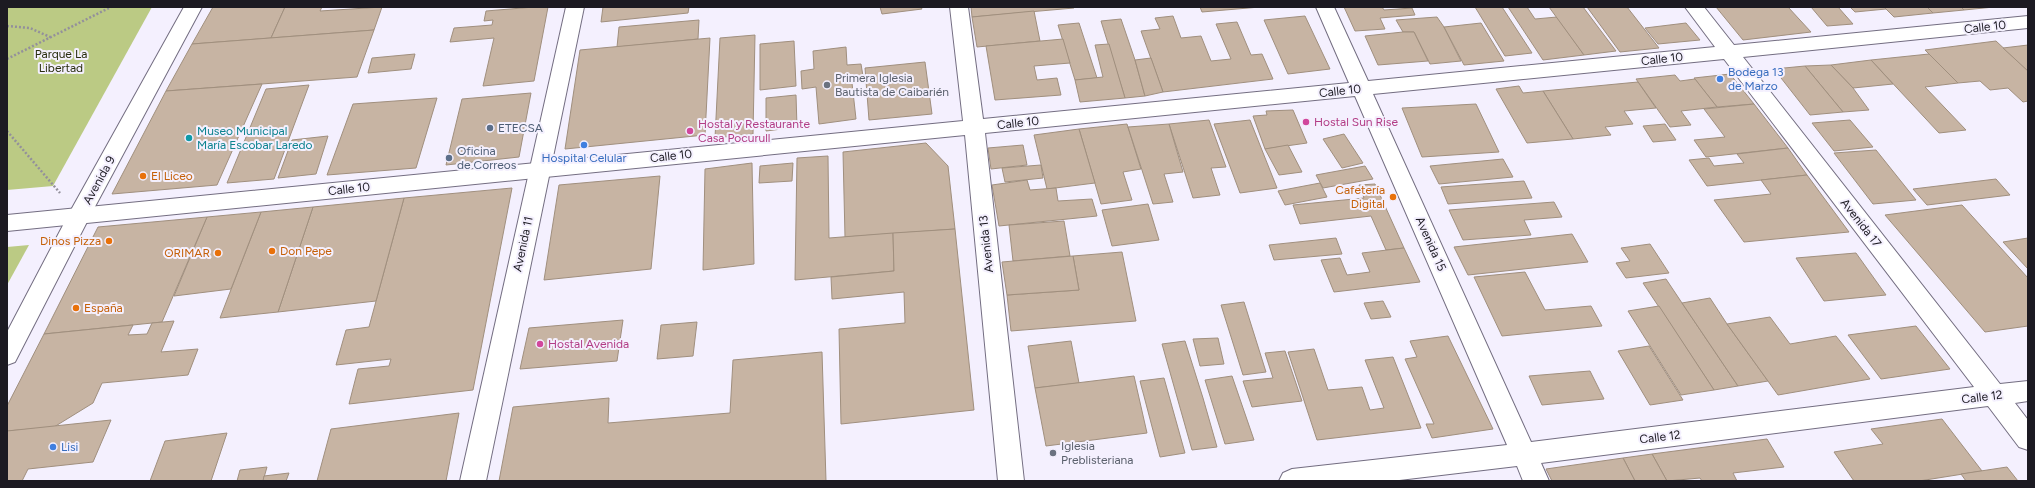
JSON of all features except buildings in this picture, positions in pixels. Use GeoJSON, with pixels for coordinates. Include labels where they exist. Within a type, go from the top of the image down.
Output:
{"type":"FeatureCollection","features":[{"type":"Feature","properties":{"kind":"street","name":"Avenida 9"},"geometry":{"type":"LineString","coordinates":[[7,355],[79,216],[193,7]]}},
{"type":"Feature","properties":{"kind":"street","name":"Avenida 11"},"geometry":{"type":"LineString","coordinates":[[473,481],[575,7]]}},
{"type":"Feature","properties":{"kind":"street","name":"Avenida 13"},"geometry":{"type":"LineString","coordinates":[[959,7],[974,127],[1011,481]]}},
{"type":"Feature","properties":{"kind":"street","name":"Avenida 15"},"geometry":{"type":"LineString","coordinates":[[1325,7],[1536,481]]}},
{"type":"Feature","properties":{"kind":"street","name":"Avenida 17"},"geometry":{"type":"LineString","coordinates":[[1694,7],[2028,439]]}},
{"type":"Feature","properties":{"kind":"street","name":"Calle 10"},"geometry":{"type":"LineString","coordinates":[[7,223],[2028,22]]}},
{"type":"Feature","properties":{"kind":"street","name":"Calle 12"},"geometry":{"type":"LineString","coordinates":[[1292,481],[1524,454],[2028,391]]}},
{"type":"Feature","properties":{"kind":"path"},"geometry":{"type":"LineString","coordinates":[[7,59],[111,7]]}},
{"type":"Feature","properties":{"kind":"path"},"geometry":{"type":"LineString","coordinates":[[7,26],[18,26],[42,31],[50,37]]}},
{"type":"Feature","properties":{"kind":"path"},"geometry":{"type":"LineString","coordinates":[[7,131],[79,216]]}},
{"type":"Feature","properties":{"kind":"green space","name":"Parque La Libertad"},"geometry":{"type":"Polygon","coordinates":[[[7,7],[152,7],[53,186],[7,190],[7,7]]]}},
{"type":"Feature","properties":{"kind":"green space"},"geometry":{"type":"Polygon","coordinates":[[[29,245],[7,285],[7,247],[29,245]]]}},
{"type":"Feature","properties":{"kind":"place","name":"Bodega 13 de Marzo"},"geometry":{"type":"Point","coordinates":[1720,79]}},
{"type":"Feature","properties":{"kind":"place","name":"Primera Iglesia Bautista de Caibarién"},"geometry":{"type":"Point","coordinates":[827,85]}},
{"type":"Feature","properties":{"kind":"place","name":"Hostal Sun Rise"},"geometry":{"type":"Point","coordinates":[1306,122]}},
{"type":"Feature","properties":{"kind":"place","name":"ETECSA"},"geometry":{"type":"Point","coordinates":[490,128]}},
{"type":"Feature","properties":{"kind":"place","name":"Hostal y Restaurante Casa Pocurull"},"geometry":{"type":"Point","coordinates":[690,131]}},
{"type":"Feature","properties":{"kind":"place","name":"Museo Municipal María Escobar Laredo"},"geometry":{"type":"Point","coordinates":[189,138]}},
{"type":"Feature","properties":{"kind":"place","name":"Hospital Celular"},"geometry":{"type":"Point","coordinates":[584,145]}},
{"type":"Feature","properties":{"kind":"place","name":"Oficina de Correos"},"geometry":{"type":"Point","coordinates":[449,158]}},
{"type":"Feature","properties":{"kind":"place","name":"El Liceo"},"geometry":{"type":"Point","coordinates":[143,176]}},
{"type":"Feature","properties":{"kind":"place","name":"Cafetería Digital"},"geometry":{"type":"Point","coordinates":[1393,197]}},
{"type":"Feature","properties":{"kind":"place","name":"Dinos Pizza"},"geometry":{"type":"Point","coordinates":[109,241]}},
{"type":"Feature","properties":{"kind":"place","name":"Don Pepe"},"geometry":{"type":"Point","coordinates":[272,251]}},
{"type":"Feature","properties":{"kind":"place","name":"ORIMAR"},"geometry":{"type":"Point","coordinates":[218,253]}},
{"type":"Feature","properties":{"kind":"place","name":"España"},"geometry":{"type":"Point","coordinates":[76,308]}},
{"type":"Feature","properties":{"kind":"place","name":"Hostal Avenida"},"geometry":{"type":"Point","coordinates":[540,344]}},
{"type":"Feature","properties":{"kind":"place","name":"Lisi"},"geometry":{"type":"Point","coordinates":[53,447]}},
{"type":"Feature","properties":{"kind":"place","name":"Iglesia Preblisteriana"},"geometry":{"type":"Point","coordinates":[1053,453]}}]}
